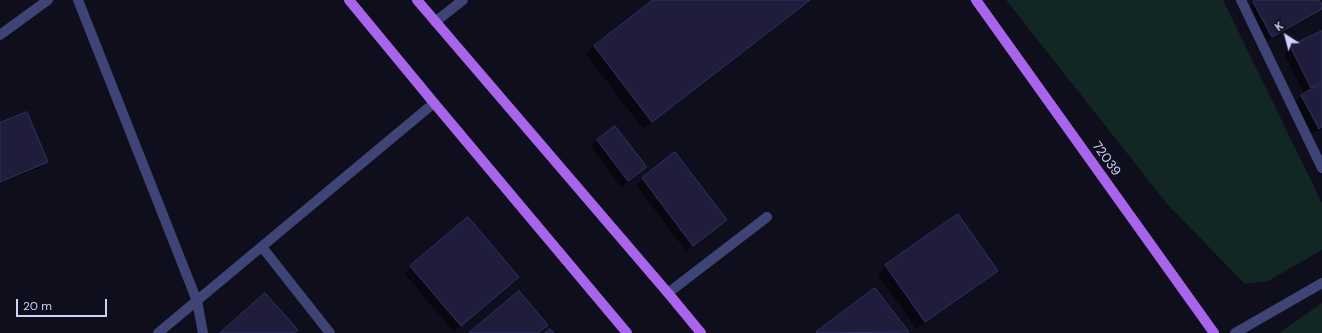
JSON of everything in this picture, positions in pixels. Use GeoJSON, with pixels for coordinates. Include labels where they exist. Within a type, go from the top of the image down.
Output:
{"type":"FeatureCollection","features":[{"type":"Feature","properties":{"kind":"main road"},"geometry":{"type":"LineString","coordinates":[[349,0],[627,333]]}},
{"type":"Feature","properties":{"kind":"main road"},"geometry":{"type":"LineString","coordinates":[[417,0],[701,333]]}},
{"type":"Feature","properties":{"kind":"main road","name":"72039"},"geometry":{"type":"LineString","coordinates":[[976,0],[1214,333]]}},
{"type":"Feature","properties":{"kind":"street"},"geometry":{"type":"LineString","coordinates":[[0,35],[48,0]]}},
{"type":"Feature","properties":{"kind":"street"},"geometry":{"type":"LineString","coordinates":[[78,0],[197,301],[203,333]]}},
{"type":"Feature","properties":{"kind":"street"},"geometry":{"type":"LineString","coordinates":[[435,22],[463,0]]}},
{"type":"Feature","properties":{"kind":"street"},"geometry":{"type":"LineString","coordinates":[[1241,0],[1322,168]]}},
{"type":"Feature","properties":{"kind":"street"},"geometry":{"type":"LineString","coordinates":[[158,333],[434,103]]}},
{"type":"Feature","properties":{"kind":"street"},"geometry":{"type":"LineString","coordinates":[[668,293],[767,217]]}},
{"type":"Feature","properties":{"kind":"street"},"geometry":{"type":"LineString","coordinates":[[262,247],[330,333]]}},
{"type":"Feature","properties":{"kind":"street"},"geometry":{"type":"LineString","coordinates":[[1235,333],[1322,283]]}},
{"type":"Feature","properties":{"kind":"green space"},"geometry":{"type":"Polygon","coordinates":[[[1006,0],[1223,0],[1322,203],[1322,250],[1268,281],[1245,284],[1168,205],[1006,0]]]}},
{"type":"Feature","properties":{"kind":"green space"},"geometry":{"type":"Polygon","coordinates":[[[1322,303],[1322,333],[1279,333],[1322,303]]]}},
{"type":"Feature","properties":{"kind":"building"},"geometry":{"type":"Polygon","coordinates":[[[653,0],[810,0],[652,122],[594,46],[653,0]]]}},
{"type":"Feature","properties":{"kind":"building"},"geometry":{"type":"Polygon","coordinates":[[[1256,0],[1319,0],[1322,5],[1322,9],[1272,37],[1253,2],[1256,0]]]}},
{"type":"Feature","properties":{"kind":"building"},"geometry":{"type":"Polygon","coordinates":[[[1322,31],[1322,82],[1311,88],[1290,46],[1322,31]]]}},
{"type":"Feature","properties":{"kind":"building"},"geometry":{"type":"Polygon","coordinates":[[[1322,84],[1322,127],[1319,129],[1301,95],[1322,84]]]}},
{"type":"Feature","properties":{"kind":"building"},"geometry":{"type":"Polygon","coordinates":[[[27,112],[48,162],[0,182],[0,123],[27,112]]]}},
{"type":"Feature","properties":{"kind":"building"},"geometry":{"type":"Polygon","coordinates":[[[615,126],[647,167],[628,181],[597,140],[615,126]]]}},
{"type":"Feature","properties":{"kind":"building"},"geometry":{"type":"Polygon","coordinates":[[[675,152],[727,220],[693,246],[642,178],[675,152]]]}},
{"type":"Feature","properties":{"kind":"building"},"geometry":{"type":"Polygon","coordinates":[[[958,214],[998,271],[925,322],[885,265],[958,214]]]}},
{"type":"Feature","properties":{"kind":"building"},"geometry":{"type":"Polygon","coordinates":[[[468,217],[519,277],[461,326],[410,266],[468,217]]]}},
{"type":"Feature","properties":{"kind":"building"},"geometry":{"type":"Polygon","coordinates":[[[875,288],[909,332],[816,332],[875,288]]]}},
{"type":"Feature","properties":{"kind":"building"},"geometry":{"type":"Polygon","coordinates":[[[519,291],[548,325],[538,333],[469,333],[519,291]]]}},
{"type":"Feature","properties":{"kind":"building"},"geometry":{"type":"Polygon","coordinates":[[[265,293],[298,330],[294,333],[220,333],[265,293]]]}},
{"type":"Feature","properties":{"kind":"building"},"geometry":{"type":"Polygon","coordinates":[[[550,329],[554,333],[545,333],[550,329]]]}}]}
